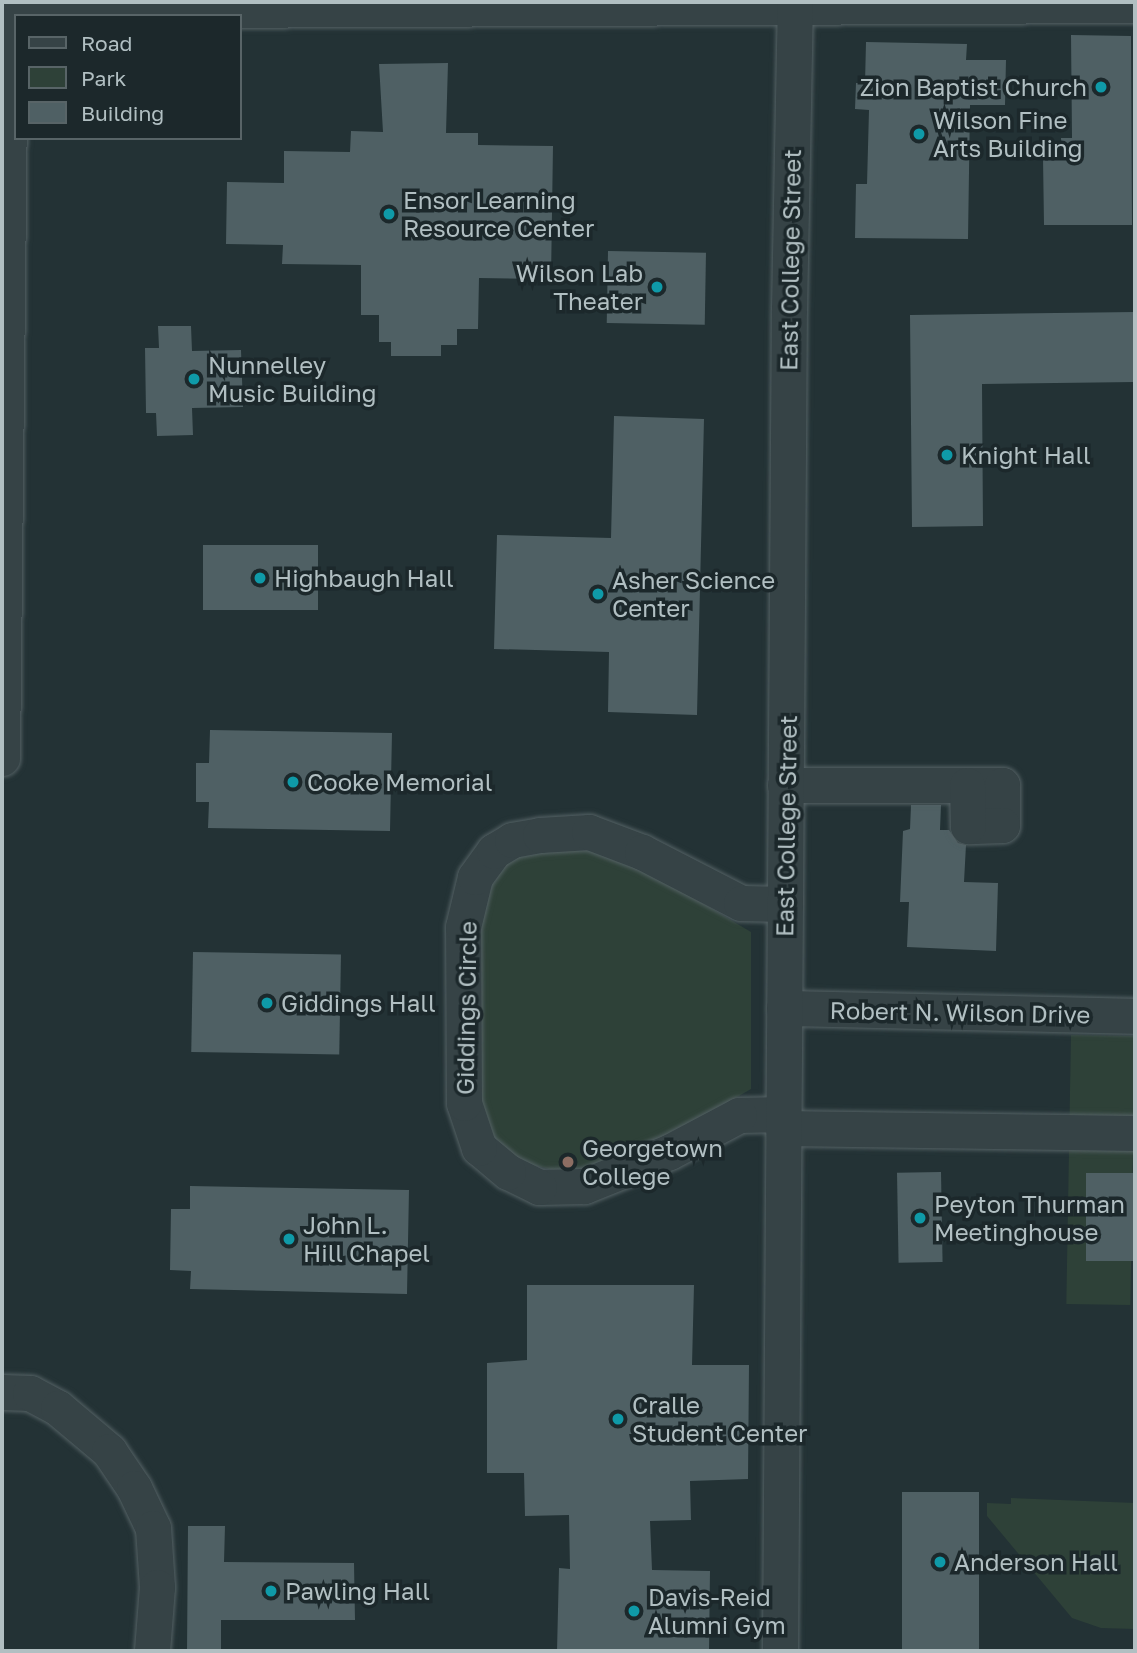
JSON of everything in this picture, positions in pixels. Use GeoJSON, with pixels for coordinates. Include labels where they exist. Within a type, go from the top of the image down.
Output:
{"type":"FeatureCollection","features":[{"type":"Feature","properties":{"kind":"street"},"geometry":{"type":"LineString","coordinates":[[2,758],[10,6],[795,3],[1135,5]]}},
{"type":"Feature","properties":{"kind":"street","name":"East College Street"},"geometry":{"type":"LineString","coordinates":[[780,1651],[785,785],[795,3]]}},
{"type":"Feature","properties":{"kind":"street"},"geometry":{"type":"LineString","coordinates":[[785,785],[967,785]]}},
{"type":"Feature","properties":{"kind":"street","name":"Giddings Circle"},"geometry":{"type":"LineString","coordinates":[[785,904],[741,904],[642,852],[589,832],[512,840],[494,851],[475,877],[463,927],[464,1103],[479,1148],[508,1172],[539,1187],[584,1186],[669,1152],[739,1115],[783,1121],[1135,1133]]}},
{"type":"Feature","properties":{"kind":"street","name":"Robert N. Wilson Drive"},"geometry":{"type":"LineString","coordinates":[[784,1008],[1135,1016]]}},
{"type":"Feature","properties":{"kind":"street"},"geometry":{"type":"LineString","coordinates":[[2,1392],[30,1393],[67,1414],[109,1451],[134,1488],[153,1528],[157,1587],[152,1651]]}},
{"type":"Feature","properties":{"kind":"green space"},"geometry":{"type":"Polygon","coordinates":[[[580,846],[653,874],[751,932],[751,1089],[653,1145],[607,1164],[562,1172],[516,1161],[497,1145],[482,1119],[480,915],[491,884],[506,864],[521,853],[580,846]]]}},
{"type":"Feature","properties":{"kind":"green space"},"geometry":{"type":"Polygon","coordinates":[[[1071,1035],[1135,1036],[1130,1305],[1066,1304],[1071,1035]]]}},
{"type":"Feature","properties":{"kind":"green space"},"geometry":{"type":"Polygon","coordinates":[[[1011,1498],[1135,1503],[1135,1629],[1101,1628],[1072,1618],[987,1516],[987,1503],[1011,1504],[1011,1498]]]}},
{"type":"Feature","properties":{"kind":"building","name":"Zion Baptist Church"},"geometry":{"type":"Polygon","coordinates":[[[1071,35],[1131,36],[1132,225],[1044,225],[1043,158],[1062,158],[1061,138],[1072,138],[1071,35]]]}},
{"type":"Feature","properties":{"kind":"building","name":"Wilson Fine Arts Building"},"geometry":{"type":"Polygon","coordinates":[[[866,42],[967,44],[966,60],[1006,60],[1005,105],[970,105],[968,239],[855,238],[856,184],[867,184],[869,110],[855,109],[856,83],[865,83],[866,42]]]}},
{"type":"Feature","properties":{"kind":"building","name":"Ensor Learning Resource Center"},"geometry":{"type":"Polygon","coordinates":[[[448,63],[446,133],[478,133],[478,145],[553,146],[551,279],[479,278],[478,329],[457,329],[457,345],[441,345],[441,356],[391,356],[391,342],[379,342],[379,315],[361,315],[361,265],[282,264],[283,245],[226,244],[227,182],[284,183],[284,151],[350,152],[351,131],[383,132],[379,64],[448,63]]]}},
{"type":"Feature","properties":{"kind":"building","name":"Wilson Lab Theater"},"geometry":{"type":"Polygon","coordinates":[[[608,251],[706,253],[705,325],[607,323],[608,251]]]}},
{"type":"Feature","properties":{"kind":"building","name":"Knight Hall"},"geometry":{"type":"Polygon","coordinates":[[[1135,312],[1135,382],[982,384],[983,526],[912,527],[910,315],[1135,312]]]}},
{"type":"Feature","properties":{"kind":"building","name":"Nunnelley Music Building"},"geometry":{"type":"Polygon","coordinates":[[[158,326],[191,326],[192,351],[241,350],[243,407],[192,408],[193,435],[157,436],[156,413],[146,413],[145,348],[159,348],[158,326]]]}},
{"type":"Feature","properties":{"kind":"building","name":"Asher Science Center"},"geometry":{"type":"Polygon","coordinates":[[[614,416],[704,419],[697,715],[608,712],[609,652],[494,649],[497,535],[611,538],[614,416]]]}},
{"type":"Feature","properties":{"kind":"building","name":"Highbaugh Hall"},"geometry":{"type":"Polygon","coordinates":[[[203,545],[318,545],[318,610],[203,610],[203,545]]]}},
{"type":"Feature","properties":{"kind":"building","name":"Cooke Memorial"},"geometry":{"type":"Polygon","coordinates":[[[210,730],[392,733],[390,831],[208,828],[209,802],[196,802],[196,763],[209,763],[210,730]]]}},
{"type":"Feature","properties":{"kind":"building"},"geometry":{"type":"Polygon","coordinates":[[[911,805],[941,805],[940,830],[949,830],[958,843],[966,845],[964,882],[998,883],[996,951],[907,947],[909,902],[900,902],[903,831],[910,829],[911,805]]]}},
{"type":"Feature","properties":{"kind":"building","name":"Giddings Hall"},"geometry":{"type":"Polygon","coordinates":[[[193,952],[341,955],[339,1055],[191,1052],[193,952]]]}},
{"type":"Feature","properties":{"kind":"building","name":"Peyton Thurman Meetinghouse"},"geometry":{"type":"Polygon","coordinates":[[[941,1172],[943,1262],[899,1263],[897,1173],[941,1172]]]}},
{"type":"Feature","properties":{"kind":"building"},"geometry":{"type":"Polygon","coordinates":[[[1086,1173],[1135,1173],[1135,1261],[1086,1261],[1086,1173]]]}},
{"type":"Feature","properties":{"kind":"building","name":"John L. Hill Chapel"},"geometry":{"type":"Polygon","coordinates":[[[190,1186],[409,1190],[407,1294],[190,1289],[191,1271],[170,1270],[171,1209],[190,1209],[190,1186]]]}},
{"type":"Feature","properties":{"kind":"building","name":"Cralle Student Center"},"geometry":{"type":"Polygon","coordinates":[[[527,1285],[694,1285],[692,1365],[749,1365],[748,1479],[690,1481],[691,1520],[650,1521],[652,1570],[710,1571],[709,1651],[557,1651],[559,1568],[570,1569],[569,1515],[525,1516],[524,1473],[487,1473],[487,1363],[527,1360],[527,1285]]]}},
{"type":"Feature","properties":{"kind":"building","name":"Anderson Hall"},"geometry":{"type":"Polygon","coordinates":[[[902,1492],[979,1492],[979,1651],[902,1651],[902,1492]]]}},
{"type":"Feature","properties":{"kind":"building","name":"Pawling Hall"},"geometry":{"type":"Polygon","coordinates":[[[188,1526],[225,1526],[224,1562],[354,1563],[355,1620],[221,1620],[221,1651],[187,1651],[188,1526]]]}},
{"type":"Feature","properties":{"kind":"place","name":"Zion Baptist Church"},"geometry":{"type":"Point","coordinates":[1101,87]}},
{"type":"Feature","properties":{"kind":"place","name":"Wilson Fine Arts Building"},"geometry":{"type":"Point","coordinates":[919,134]}},
{"type":"Feature","properties":{"kind":"place","name":"Ensor Learning Resource Center"},"geometry":{"type":"Point","coordinates":[389,214]}},
{"type":"Feature","properties":{"kind":"place","name":"Wilson Lab Theater"},"geometry":{"type":"Point","coordinates":[657,287]}},
{"type":"Feature","properties":{"kind":"place","name":"Nunnelley Music Building"},"geometry":{"type":"Point","coordinates":[194,379]}},
{"type":"Feature","properties":{"kind":"place","name":"Knight Hall"},"geometry":{"type":"Point","coordinates":[947,455]}},
{"type":"Feature","properties":{"kind":"place","name":"Highbaugh Hall"},"geometry":{"type":"Point","coordinates":[260,578]}},
{"type":"Feature","properties":{"kind":"place","name":"Asher Science Center"},"geometry":{"type":"Point","coordinates":[598,594]}},
{"type":"Feature","properties":{"kind":"place","name":"Cooke Memorial"},"geometry":{"type":"Point","coordinates":[293,782]}},
{"type":"Feature","properties":{"kind":"place","name":"Giddings Hall"},"geometry":{"type":"Point","coordinates":[267,1003]}},
{"type":"Feature","properties":{"kind":"place","name":"Georgetown College"},"geometry":{"type":"Point","coordinates":[568,1162]}},
{"type":"Feature","properties":{"kind":"place","name":"Peyton Thurman Meetinghouse"},"geometry":{"type":"Point","coordinates":[920,1218]}},
{"type":"Feature","properties":{"kind":"place","name":"John L. Hill Chapel"},"geometry":{"type":"Point","coordinates":[289,1239]}},
{"type":"Feature","properties":{"kind":"place","name":"Cralle Student Center"},"geometry":{"type":"Point","coordinates":[618,1419]}},
{"type":"Feature","properties":{"kind":"place","name":"Anderson Hall"},"geometry":{"type":"Point","coordinates":[940,1562]}},
{"type":"Feature","properties":{"kind":"place","name":"Pawling Hall"},"geometry":{"type":"Point","coordinates":[271,1591]}},
{"type":"Feature","properties":{"kind":"place","name":"Davis-Reid Alumni Gym"},"geometry":{"type":"Point","coordinates":[634,1611]}}]}
